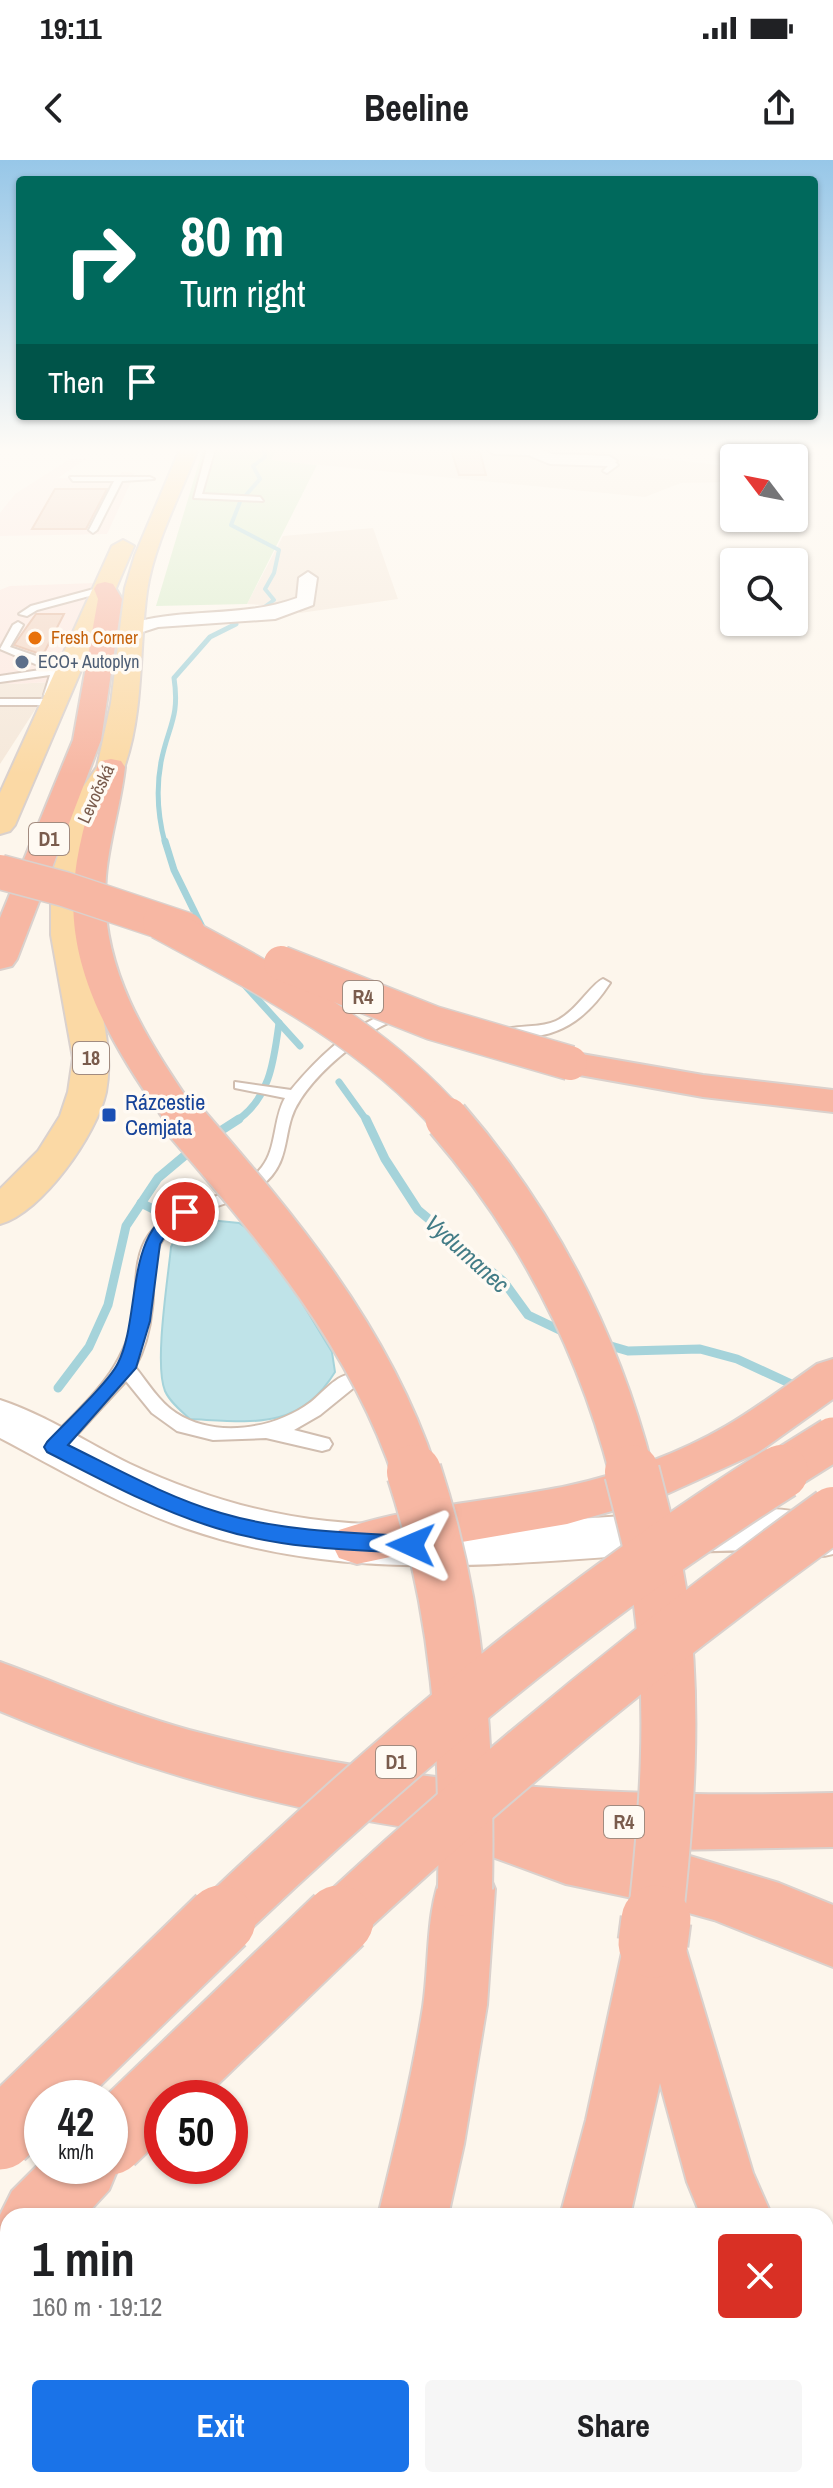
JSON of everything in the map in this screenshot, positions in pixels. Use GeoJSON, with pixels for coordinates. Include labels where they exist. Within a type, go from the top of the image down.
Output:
{"type":"FeatureCollection","features":[{"type":"Feature","properties":{"kind":"highway","name":"D1"},"geometry":{"type":"LineString","coordinates":[[0,959],[75,773],[93,717],[110,599],[105,589]]}},
{"type":"Feature","properties":{"kind":"highway"},"geometry":{"type":"LineString","coordinates":[[111,767],[109,791],[90,879],[93,941],[100,970],[117,1013],[159,1087],[178,1113],[297,1252],[340,1315],[378,1382],[424,1495],[448,1594],[466,1725],[469,1796],[465,1889],[455,2005],[430,2144],[415,2208]]}},
{"type":"Feature","properties":{"kind":"highway","name":"R4"},"geometry":{"type":"LineString","coordinates":[[0,872],[228,941],[433,1023],[570,1063],[703,1086],[833,1101]]}},
{"type":"Feature","properties":{"kind":"highway"},"geometry":{"type":"LineString","coordinates":[[160,922],[241,964],[316,1009],[397,1071],[458,1132],[509,1195],[572,1299],[604,1373],[627,1446],[654,1564],[663,1620],[667,1774],[664,1845],[653,1943],[620,2120],[597,2208]]}},
{"type":"Feature","properties":{"kind":"highway"},"geometry":{"type":"LineString","coordinates":[[357,1544],[456,1523],[567,1505],[623,1490],[704,1459],[781,1414],[833,1376]]}},
{"type":"Feature","properties":{"kind":"highway","name":"D1"},"geometry":{"type":"LineString","coordinates":[[0,2135],[219,1921],[381,1775],[520,1657],[629,1573],[833,1439]]}},
{"type":"Feature","properties":{"kind":"highway"},"geometry":{"type":"LineString","coordinates":[[128,2122],[234,2017],[518,1759],[652,1648],[833,1514]]}},
{"type":"Feature","properties":{"kind":"highway","name":"R4"},"geometry":{"type":"LineString","coordinates":[[0,1686],[110,1731],[187,1755],[267,1776],[415,1803],[552,1820],[736,1825],[833,1820]]}},
{"type":"Feature","properties":{"kind":"highway"},"geometry":{"type":"LineString","coordinates":[[415,1803],[566,1856],[642,1871],[714,1891],[779,1913],[833,1936]]}},
{"type":"Feature","properties":{"kind":"highway"},"geometry":{"type":"LineString","coordinates":[[653,1943],[721,2182],[733,2208]]}},
{"type":"Feature","properties":{"kind":"highway"},"geometry":{"type":"LineString","coordinates":[[45,2208],[68,2184]]}},
{"type":"Feature","properties":{"kind":"main road"},"geometry":{"type":"LineString","coordinates":[[0,825],[12,787],[36,743],[118,558]]}},
{"type":"Feature","properties":{"kind":"main road","name":"Levočská"},"geometry":{"type":"LineString","coordinates":[[0,1213],[35,1180],[67,1137],[79,1116],[90,1076],[89,1043],[70,955],[65,891],[79,830],[94,791],[111,767],[124,703],[132,617],[145,558]]}},
{"type":"Feature","properties":{"kind":"main road"},"geometry":{"type":"LineString","coordinates":[[1,1417],[151,1495],[219,1521],[309,1539],[357,1544],[464,1545],[755,1529],[833,1539]]}},
{"type":"Feature","properties":{"kind":"street"},"geometry":{"type":"LineString","coordinates":[[132,617],[151,621],[265,614],[291,609],[306,601],[308,578]]}},
{"type":"Feature","properties":{"kind":"lane"},"geometry":{"type":"LineString","coordinates":[[24,614],[34,608],[105,589]]}},
{"type":"Feature","properties":{"kind":"lane"},"geometry":{"type":"LineString","coordinates":[[18,625],[4,648],[41,660],[57,677],[39,718],[36,743]]}},
{"type":"Feature","properties":{"kind":"lane"},"geometry":{"type":"LineString","coordinates":[[0,679],[54,671]]}},
{"type":"Feature","properties":{"kind":"lane"},"geometry":{"type":"LineString","coordinates":[[0,702],[46,702]]}},
{"type":"Feature","properties":{"kind":"lane"},"geometry":{"type":"LineString","coordinates":[[54,1447],[126,1368],[141,1321],[151,1244],[171,1220],[185,1212],[236,1195],[266,1172],[276,1158],[285,1112],[293,1095],[372,1025],[394,1013],[421,1013],[529,1034],[551,1030],[571,1020],[596,996],[603,983]]}},
{"type":"Feature","properties":{"kind":"lane"},"geometry":{"type":"LineString","coordinates":[[245,1086],[293,1095]]}},
{"type":"Feature","properties":{"kind":"lane"},"geometry":{"type":"LineString","coordinates":[[126,1368],[169,1417],[185,1427],[200,1431],[262,1431],[322,1444]]}},
{"type":"Feature","properties":{"kind":"lane"},"geometry":{"type":"LineString","coordinates":[[262,1431],[289,1424],[317,1407],[350,1380]]}},
{"type":"Feature","properties":{"kind":"shaded area"},"geometry":{"type":"Polygon","coordinates":[[[272,558],[383,558],[398,599],[300,613],[294,607],[247,604],[272,558]]]}},
{"type":"Feature","properties":{"kind":"shaded area"},"geometry":{"type":"Polygon","coordinates":[[[96,583],[53,682],[9,684],[0,676],[0,590],[10,586],[96,583]]]}},
{"type":"Feature","properties":{"kind":"shaded area"},"geometry":{"type":"Polygon","coordinates":[[[0,676],[10,684],[53,682],[0,764],[0,676]]]}},
{"type":"Feature","properties":{"kind":"green space"},"geometry":{"type":"Polygon","coordinates":[[[170,558],[270,558],[247,604],[156,606],[170,558]]]}},
{"type":"Feature","properties":{"kind":"water"},"geometry":{"type":"Polygon","coordinates":[[[209,1220],[239,1223],[251,1231],[289,1281],[332,1352],[335,1372],[306,1405],[289,1414],[253,1421],[190,1419],[165,1391],[161,1342],[171,1247],[186,1229],[209,1220]]]}},
{"type":"Feature","properties":{"kind":"building"},"geometry":{"type":"Polygon","coordinates":[[[36,614],[64,614],[45,651],[40,654],[14,645],[36,614]]]}},
{"type":"Feature","properties":{"kind":"waterway","name":"Vydumanec"},"geometry":{"type":"LineString","coordinates":[[256,613],[274,600],[265,589],[274,573],[277,558]]}},
{"type":"Feature","properties":{"kind":"waterway","name":"Vydumanec"},"geometry":{"type":"LineString","coordinates":[[165,843],[159,813],[159,782],[174,713],[174,678],[210,637],[236,624]]}},
{"type":"Feature","properties":{"kind":"waterway","name":"Vydumanec"},"geometry":{"type":"LineString","coordinates":[[165,841],[174,870],[202,927]]}},
{"type":"Feature","properties":{"kind":"waterway","name":"Vydumanec"},"geometry":{"type":"LineString","coordinates":[[241,981],[300,1046]]}},
{"type":"Feature","properties":{"kind":"waterway"},"geometry":{"type":"LineString","coordinates":[[236,1121],[256,1102],[263,1090],[272,1064],[279,1023]]}},
{"type":"Feature","properties":{"kind":"waterway","name":"Vydumanec"},"geometry":{"type":"LineString","coordinates":[[339,1082],[367,1121]]}},
{"type":"Feature","properties":{"kind":"waterway"},"geometry":{"type":"LineString","coordinates":[[211,1137],[236,1121]]}},
{"type":"Feature","properties":{"kind":"waterway","name":"Vydumanec"},"geometry":{"type":"LineString","coordinates":[[367,1121],[385,1159],[418,1210],[504,1282],[528,1315],[570,1335]]}},
{"type":"Feature","properties":{"kind":"waterway"},"geometry":{"type":"LineString","coordinates":[[141,1203],[158,1178],[195,1147]]}},
{"type":"Feature","properties":{"kind":"waterway"},"geometry":{"type":"LineString","coordinates":[[58,1388],[89,1347],[108,1305],[126,1226],[141,1203]]}},
{"type":"Feature","properties":{"kind":"waterway"},"geometry":{"type":"LineString","coordinates":[[141,1203],[153,1209]]}},
{"type":"Feature","properties":{"kind":"waterway","name":"Vydumanec"},"geometry":{"type":"LineString","coordinates":[[604,1344],[628,1351],[700,1349],[737,1359],[800,1388]]}},
{"type":"Feature","properties":{"kind":"place","name":"Fresh Corner"},"geometry":{"type":"Point","coordinates":[35,638]}},
{"type":"Feature","properties":{"kind":"place","name":"ECO+ Autoplyn"},"geometry":{"type":"Point","coordinates":[22,662]}},
{"type":"Feature","properties":{"kind":"place","name":"Rázcestie Cemjata"},"geometry":{"type":"Point","coordinates":[109,1115]}},
{"type":"Feature","properties":{"kind":"route"},"geometry":{"type":"LineString","coordinates":[[185,1212],[160,1230],[151,1244],[141,1321],[126,1368],[54,1447],[151,1495],[219,1521],[309,1539],[411,1545]]}}]}
